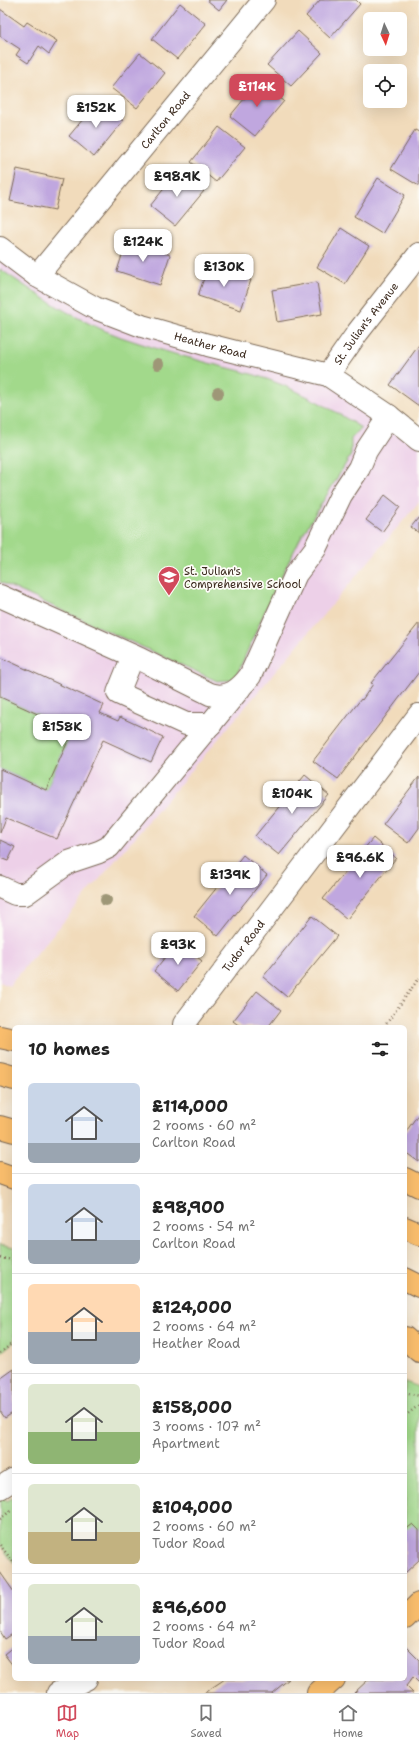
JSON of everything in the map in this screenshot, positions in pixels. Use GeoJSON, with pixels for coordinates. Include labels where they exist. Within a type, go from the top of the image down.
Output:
{"type":"FeatureCollection","features":[{"type":"Feature","properties":{"kind":"main road"},"geometry":{"type":"LineString","coordinates":[[0,1037],[12,1040]]}},
{"type":"Feature","properties":{"kind":"main road"},"geometry":{"type":"LineString","coordinates":[[0,1075],[12,1078]]}},
{"type":"Feature","properties":{"kind":"main road"},"geometry":{"type":"LineString","coordinates":[[0,1127],[12,1130]]}},
{"type":"Feature","properties":{"kind":"main road"},"geometry":{"type":"LineString","coordinates":[[0,1172],[12,1177]]}},
{"type":"Feature","properties":{"kind":"main road"},"geometry":{"type":"LineString","coordinates":[[407,1180],[419,1186]]}},
{"type":"Feature","properties":{"kind":"main road"},"geometry":{"type":"LineString","coordinates":[[407,1229],[419,1234]]}},
{"type":"Feature","properties":{"kind":"main road"},"geometry":{"type":"LineString","coordinates":[[407,1280],[419,1286]]}},
{"type":"Feature","properties":{"kind":"main road"},"geometry":{"type":"LineString","coordinates":[[407,1340],[419,1352]]}},
{"type":"Feature","properties":{"kind":"main road"},"geometry":{"type":"LineString","coordinates":[[407,1616],[419,1604]]}},
{"type":"Feature","properties":{"kind":"main road"},"geometry":{"type":"LineString","coordinates":[[407,1624],[419,1621]]}},
{"type":"Feature","properties":{"kind":"main road"},"geometry":{"type":"LineString","coordinates":[[318,1693],[332,1681]]}},
{"type":"Feature","properties":{"kind":"street","name":"Carlton Road"},"geometry":{"type":"LineString","coordinates":[[36,276],[264,0]]}},
{"type":"Feature","properties":{"kind":"street","name":"Heather Road"},"geometry":{"type":"LineString","coordinates":[[0,248],[36,276],[95,308],[142,326],[208,345],[328,375],[389,416],[419,440]]}},
{"type":"Feature","properties":{"kind":"street","name":"St. Julian's Avenue"},"geometry":{"type":"LineString","coordinates":[[328,375],[358,332],[419,254]]}},
{"type":"Feature","properties":{"kind":"street"},"geometry":{"type":"LineString","coordinates":[[0,887],[15,894],[25,894],[69,862],[109,847],[242,686],[250,676],[296,574],[315,549],[341,495],[359,468],[366,451],[389,416]]}},
{"type":"Feature","properties":{"kind":"street"},"geometry":{"type":"LineString","coordinates":[[0,596],[133,656],[213,695],[230,694],[242,686]]}},
{"type":"Feature","properties":{"kind":"street"},"geometry":{"type":"LineString","coordinates":[[133,656],[118,693],[186,724],[210,724]]}},
{"type":"Feature","properties":{"kind":"street","name":"Tudor Road"},"geometry":{"type":"LineString","coordinates":[[184,1024],[419,715]]}},
{"type":"Feature","properties":{"kind":"street"},"geometry":{"type":"LineString","coordinates":[[0,1488],[12,1480]]}},
{"type":"Feature","properties":{"kind":"street"},"geometry":{"type":"LineString","coordinates":[[58,1693],[82,1681]]}},
{"type":"Feature","properties":{"kind":"path"},"geometry":{"type":"LineString","coordinates":[[385,1025],[419,978]]}},
{"type":"Feature","properties":{"kind":"path"},"geometry":{"type":"LineString","coordinates":[[0,1258],[12,1260]]}},
{"type":"Feature","properties":{"kind":"path"},"geometry":{"type":"LineString","coordinates":[[0,1353],[12,1344]]}},
{"type":"Feature","properties":{"kind":"path"},"geometry":{"type":"LineString","coordinates":[[407,1393],[419,1396]]}},
{"type":"Feature","properties":{"kind":"path"},"geometry":{"type":"LineString","coordinates":[[407,1414],[419,1405]]}},
{"type":"Feature","properties":{"kind":"path"},"geometry":{"type":"LineString","coordinates":[[0,1519],[12,1510]]}},
{"type":"Feature","properties":{"kind":"path"},"geometry":{"type":"LineString","coordinates":[[0,1545],[12,1560]]}},
{"type":"Feature","properties":{"kind":"shaded area","name":"St. Julian's Comprehensive School"},"geometry":{"type":"Polygon","coordinates":[[[0,248],[95,308],[328,375],[419,440],[419,502],[9,986],[0,982],[0,248]]]}},
{"type":"Feature","properties":{"kind":"green space"},"geometry":{"type":"Polygon","coordinates":[[[0,269],[29,289],[74,316],[105,331],[166,352],[247,373],[283,385],[336,412],[361,428],[351,439],[351,455],[300,539],[272,595],[238,672],[231,680],[217,681],[0,582],[0,269]]]}},
{"type":"Feature","properties":{"kind":"green space"},"geometry":{"type":"Polygon","coordinates":[[[0,697],[73,730],[46,790],[0,769],[0,697]]]}},
{"type":"Feature","properties":{"kind":"green space"},"geometry":{"type":"Polygon","coordinates":[[[0,1245],[12,1248],[12,1344],[0,1353],[0,1245]]]}},
{"type":"Feature","properties":{"kind":"green space"},"geometry":{"type":"Polygon","coordinates":[[[407,1383],[419,1387],[419,1544],[407,1532],[407,1383]]]}},
{"type":"Feature","properties":{"kind":"green space"},"geometry":{"type":"Polygon","coordinates":[[[0,1495],[7,1501],[12,1498],[12,1560],[0,1545],[0,1495]]]}},
{"type":"Feature","properties":{"kind":"building"},"geometry":{"type":"Polygon","coordinates":[[[207,0],[227,0],[219,10],[207,0]]]}},
{"type":"Feature","properties":{"kind":"building"},"geometry":{"type":"Polygon","coordinates":[[[320,0],[356,0],[360,4],[330,38],[306,16],[320,0]]]}},
{"type":"Feature","properties":{"kind":"building"},"geometry":{"type":"Polygon","coordinates":[[[180,3],[206,24],[177,59],[152,39],[180,3]]]}},
{"type":"Feature","properties":{"kind":"building"},"geometry":{"type":"Polygon","coordinates":[[[0,9],[24,26],[27,22],[57,41],[49,54],[39,46],[28,63],[16,55],[20,49],[0,36],[0,9]]]}},
{"type":"Feature","properties":{"kind":"building"},"geometry":{"type":"Polygon","coordinates":[[[298,31],[322,53],[291,86],[267,65],[298,31]]]}},
{"type":"Feature","properties":{"kind":"building"},"geometry":{"type":"Polygon","coordinates":[[[140,53],[165,73],[137,108],[111,88],[140,53]]]}},
{"type":"Feature","properties":{"kind":"building"},"geometry":{"type":"Polygon","coordinates":[[[259,81],[284,101],[255,136],[230,116],[259,81]]]}},
{"type":"Feature","properties":{"kind":"building"},"geometry":{"type":"Polygon","coordinates":[[[98,101],[123,121],[94,157],[69,136],[98,101]]]}},
{"type":"Feature","properties":{"kind":"building"},"geometry":{"type":"Polygon","coordinates":[[[219,127],[245,147],[216,182],[191,162],[219,127]]]}},
{"type":"Feature","properties":{"kind":"building"},"geometry":{"type":"Polygon","coordinates":[[[415,130],[419,132],[419,186],[391,169],[415,130]]]}},
{"type":"Feature","properties":{"kind":"building"},"geometry":{"type":"Polygon","coordinates":[[[17,169],[62,179],[55,210],[10,201],[17,169]]]}},
{"type":"Feature","properties":{"kind":"building"},"geometry":{"type":"Polygon","coordinates":[[[179,170],[204,191],[175,226],[150,206],[179,170]]]}},
{"type":"Feature","properties":{"kind":"building"},"geometry":{"type":"Polygon","coordinates":[[[378,178],[405,195],[382,234],[354,217],[378,178]]]}},
{"type":"Feature","properties":{"kind":"building"},"geometry":{"type":"Polygon","coordinates":[[[341,228],[369,246],[345,284],[317,267],[341,228]]]}},
{"type":"Feature","properties":{"kind":"building"},"geometry":{"type":"Polygon","coordinates":[[[127,240],[170,255],[160,285],[117,271],[127,240]]]}},
{"type":"Feature","properties":{"kind":"building"},"geometry":{"type":"Polygon","coordinates":[[[208,266],[251,280],[241,310],[198,296],[208,266]]]}},
{"type":"Feature","properties":{"kind":"building"},"geometry":{"type":"Polygon","coordinates":[[[317,282],[322,314],[277,322],[272,290],[317,282]]]}},
{"type":"Feature","properties":{"kind":"building"},"geometry":{"type":"Polygon","coordinates":[[[419,345],[419,406],[390,385],[419,345]]]}},
{"type":"Feature","properties":{"kind":"building"},"geometry":{"type":"Polygon","coordinates":[[[385,495],[400,507],[382,532],[366,520],[385,495]]]}},
{"type":"Feature","properties":{"kind":"building"},"geometry":{"type":"Polygon","coordinates":[[[419,517],[419,533],[411,527],[419,517]]]}},
{"type":"Feature","properties":{"kind":"building"},"geometry":{"type":"Polygon","coordinates":[[[419,623],[419,672],[338,779],[313,761],[361,699],[362,700],[373,684],[371,683],[419,623]]]}},
{"type":"Feature","properties":{"kind":"building"},"geometry":{"type":"Polygon","coordinates":[[[0,657],[104,705],[100,713],[118,721],[120,717],[163,737],[151,762],[103,740],[57,839],[6,818],[0,833],[0,769],[46,790],[73,730],[0,697],[0,657]]]}},
{"type":"Feature","properties":{"kind":"building"},"geometry":{"type":"Polygon","coordinates":[[[305,775],[329,795],[279,855],[255,836],[305,775]]]}},
{"type":"Feature","properties":{"kind":"building"},"geometry":{"type":"Polygon","coordinates":[[[419,777],[419,828],[408,843],[383,824],[419,777]]]}},
{"type":"Feature","properties":{"kind":"building"},"geometry":{"type":"Polygon","coordinates":[[[373,838],[396,858],[347,919],[323,899],[373,838]]]}},
{"type":"Feature","properties":{"kind":"building"},"geometry":{"type":"Polygon","coordinates":[[[0,840],[15,847],[8,861],[0,858],[0,840]]]}},
{"type":"Feature","properties":{"kind":"building"},"geometry":{"type":"Polygon","coordinates":[[[243,855],[267,875],[218,936],[194,916],[243,855]]]}},
{"type":"Feature","properties":{"kind":"building"},"geometry":{"type":"Polygon","coordinates":[[[312,916],[337,936],[287,997],[263,977],[312,916]]]}},
{"type":"Feature","properties":{"kind":"building"},"geometry":{"type":"Polygon","coordinates":[[[178,941],[202,961],[178,991],[154,971],[178,941]]]}},
{"type":"Feature","properties":{"kind":"building"},"geometry":{"type":"Polygon","coordinates":[[[257,991],[281,1010],[270,1025],[238,1025],[233,1021],[257,991]]]}},
{"type":"Feature","properties":{"kind":"building"},"geometry":{"type":"Polygon","coordinates":[[[419,1113],[419,1162],[407,1153],[407,1130],[419,1113]]]}},
{"type":"Feature","properties":{"kind":"building"},"geometry":{"type":"Polygon","coordinates":[[[12,1370],[12,1413],[5,1418],[0,1411],[0,1379],[12,1370]]]}},
{"type":"Feature","properties":{"kind":"building"},"geometry":{"type":"Polygon","coordinates":[[[413,1524],[419,1530],[419,1560],[407,1571],[407,1528],[413,1524]]]}},
{"type":"Feature","properties":{"kind":"building"},"geometry":{"type":"Polygon","coordinates":[[[0,1572],[12,1589],[12,1634],[5,1639],[0,1631],[0,1572]]]}},
{"type":"Feature","properties":{"kind":"building"},"geometry":{"type":"Polygon","coordinates":[[[12,1648],[12,1664],[4,1654],[12,1648]]]}},
{"type":"Feature","properties":{"kind":"building"},"geometry":{"type":"Polygon","coordinates":[[[407,1648],[419,1660],[419,1683],[413,1677],[406,1686],[413,1693],[354,1693],[367,1681],[407,1681],[407,1648]]]}},
{"type":"Feature","properties":{"kind":"building"},"geometry":{"type":"Polygon","coordinates":[[[222,1681],[287,1681],[272,1693],[204,1693],[222,1681]]]}},
{"type":"Feature","properties":{"kind":"place","name":"St. Julian's Comprehensive School"},"geometry":{"type":"Point","coordinates":[169,596]}}]}
